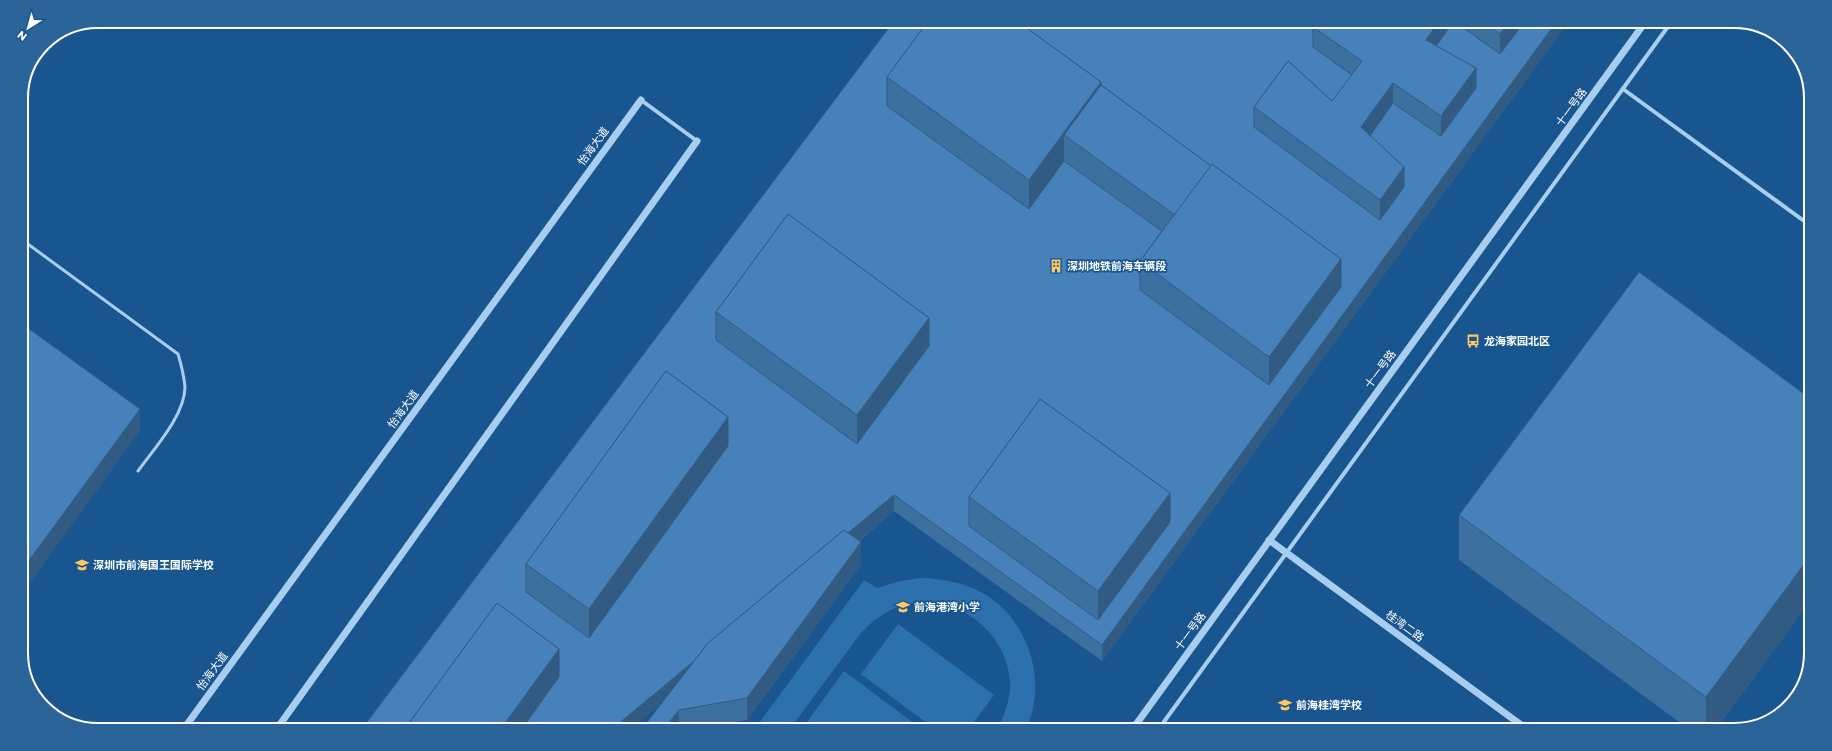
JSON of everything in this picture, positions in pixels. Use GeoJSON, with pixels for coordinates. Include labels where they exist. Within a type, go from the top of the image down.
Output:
{"type":"FeatureCollection","features":[{"type":"Feature","properties":{"kind":"street","name":"十一号路"},"geometry":{"type":"LineString","coordinates":[[1137,723],[1641,28]]}},
{"type":"Feature","properties":{"kind":"street"},"geometry":{"type":"LineString","coordinates":[[1163,723],[1667,28]]}},
{"type":"Feature","properties":{"kind":"street"},"geometry":{"type":"LineString","coordinates":[[1623,90],[1804,221]]}},
{"type":"Feature","properties":{"kind":"street"},"geometry":{"type":"LineString","coordinates":[[281,723],[698,141],[641,100]]}},
{"type":"Feature","properties":{"kind":"street","name":"怡海大道"},"geometry":{"type":"LineString","coordinates":[[188,723],[641,100]]}},
{"type":"Feature","properties":{"kind":"street","name":"桂湾二路"},"geometry":{"type":"LineString","coordinates":[[1269,540],[1518,723]]}},
{"type":"Feature","properties":{"kind":"lane"},"geometry":{"type":"LineString","coordinates":[[28,244],[178,354],[185,388],[183,400],[178,414],[138,471]]}},
{"type":"Feature","properties":{"kind":"shaded area"},"geometry":{"type":"Polygon","coordinates":[[[922,578],[955,582],[971,587],[986,595],[1001,606],[1014,621],[1024,637],[1031,655],[1035,674],[1035,694],[1032,712],[1028,723],[1000,723],[1010,694],[1010,681],[1007,664],[1000,647],[990,633],[978,621],[963,612],[947,605],[930,602],[912,603],[897,607],[878,618],[866,628],[794,723],[759,723],[864,580],[877,588],[900,581],[922,578]]]}},
{"type":"Feature","properties":{"kind":"shaded area"},"geometry":{"type":"Polygon","coordinates":[[[898,624],[994,695],[973,723],[927,723],[861,674],[898,624]]]}},
{"type":"Feature","properties":{"kind":"shaded area"},"geometry":{"type":"Polygon","coordinates":[[[844,671],[914,723],[806,723],[844,671]]]}},
{"type":"Feature","properties":{"kind":"building"},"geometry":{"type":"Polygon","coordinates":[[[889,28],[923,28],[887,77],[887,106],[1029,209],[1064,161],[1162,231],[1140,261],[1140,290],[1269,385],[1341,287],[1341,259],[1212,164],[1211,166],[1101,85],[1101,82],[1027,28],[1313,28],[1313,47],[1352,75],[1332,101],[1288,61],[1254,107],[1254,127],[1380,220],[1404,187],[1404,167],[1370,136],[1393,103],[1441,136],[1476,88],[1476,68],[1436,46],[1449,28],[1464,28],[1500,54],[1520,28],[1552,28],[1102,645],[894,495],[848,533],[844,530],[708,643],[694,661],[619,723],[526,723],[559,677],[559,649],[497,603],[409,723],[366,723],[889,28]],[[788,214],[716,312],[716,340],[857,444],[929,346],[929,318],[788,214]],[[666,371],[526,564],[526,592],[589,638],[728,446],[728,417],[666,371]],[[1040,399],[969,497],[969,526],[1098,620],[1170,522],[1170,493],[1040,399]]]}},
{"type":"Feature","properties":{"kind":"building"},"geometry":{"type":"Polygon","coordinates":[[[923,28],[1027,28],[1101,82],[1029,180],[887,77],[923,28]]]}},
{"type":"Feature","properties":{"kind":"building"},"geometry":{"type":"Polygon","coordinates":[[[1314,28],[1434,28],[1426,40],[1476,68],[1441,116],[1393,83],[1361,127],[1404,167],[1380,200],[1254,107],[1288,61],[1332,101],[1362,61],[1314,28]]]}},
{"type":"Feature","properties":{"kind":"building"},"geometry":{"type":"Polygon","coordinates":[[[1492,28],[1505,28],[1500,34],[1492,28]]]}},
{"type":"Feature","properties":{"kind":"building"},"geometry":{"type":"Polygon","coordinates":[[[1101,85],[1211,166],[1175,215],[1064,135],[1101,85]]]}},
{"type":"Feature","properties":{"kind":"building"},"geometry":{"type":"Polygon","coordinates":[[[1212,164],[1341,259],[1269,357],[1140,261],[1212,164]]]}},
{"type":"Feature","properties":{"kind":"building"},"geometry":{"type":"Polygon","coordinates":[[[788,214],[929,318],[857,415],[716,312],[788,214]]]}},
{"type":"Feature","properties":{"kind":"building"},"geometry":{"type":"Polygon","coordinates":[[[1639,272],[1804,394],[1804,564],[1706,697],[1459,515],[1639,272]]]}},
{"type":"Feature","properties":{"kind":"building"},"geometry":{"type":"Polygon","coordinates":[[[28,328],[140,409],[28,562],[28,556],[28,328]]]}},
{"type":"Feature","properties":{"kind":"building"},"geometry":{"type":"Polygon","coordinates":[[[666,371],[728,417],[589,609],[526,564],[666,371]]]}},
{"type":"Feature","properties":{"kind":"building"},"geometry":{"type":"Polygon","coordinates":[[[1040,399],[1170,493],[1098,591],[969,497],[1040,399]]]}},
{"type":"Feature","properties":{"kind":"building"},"geometry":{"type":"Polygon","coordinates":[[[844,530],[861,542],[747,698],[679,710],[669,723],[646,723],[708,643],[844,530]]]}},
{"type":"Feature","properties":{"kind":"building"},"geometry":{"type":"Polygon","coordinates":[[[497,603],[559,649],[505,723],[409,723],[497,603]]]}},
{"type":"Feature","properties":{"kind":"place","name":"深圳地铁前海车辆段"},"geometry":{"type":"Point","coordinates":[1056,266]}},
{"type":"Feature","properties":{"kind":"place","name":"龙海家园北区"},"geometry":{"type":"Point","coordinates":[1473,341]}},
{"type":"Feature","properties":{"kind":"place","name":"深圳市前海国王国际学校"},"geometry":{"type":"Point","coordinates":[82,565]}},
{"type":"Feature","properties":{"kind":"place","name":"前海港湾小学"},"geometry":{"type":"Point","coordinates":[903,607]}},
{"type":"Feature","properties":{"kind":"place","name":"前海桂湾学校"},"geometry":{"type":"Point","coordinates":[1285,705]}}]}
